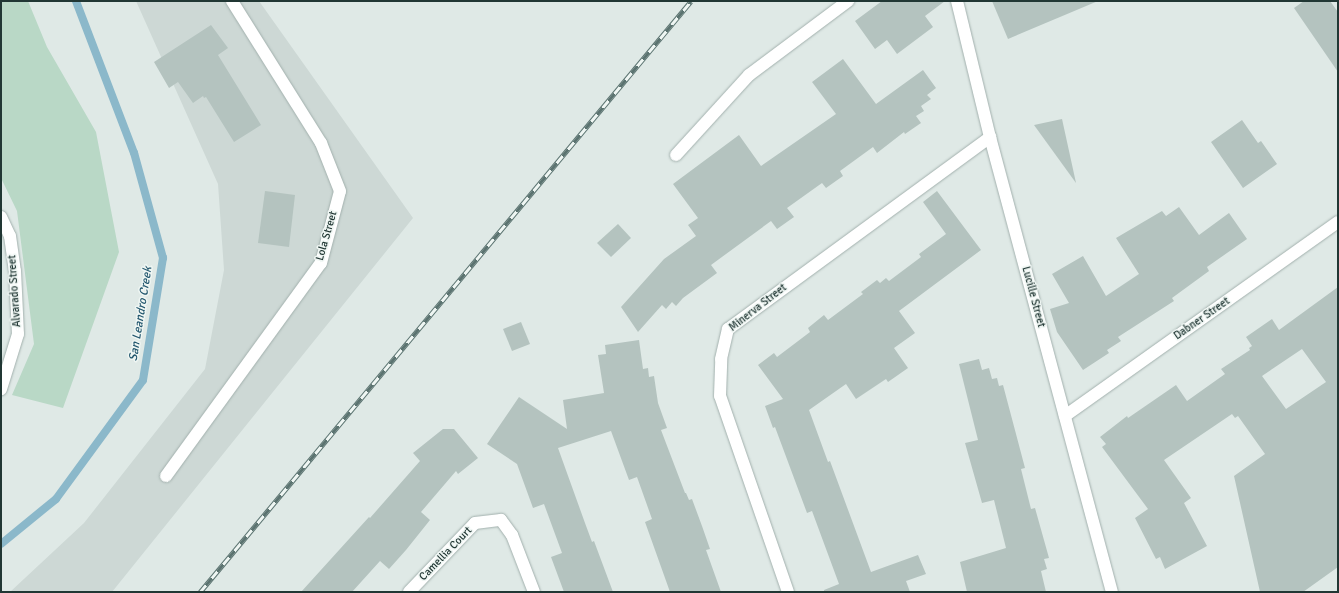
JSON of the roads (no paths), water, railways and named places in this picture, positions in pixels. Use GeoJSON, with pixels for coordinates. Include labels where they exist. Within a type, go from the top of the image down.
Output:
{"type":"FeatureCollection","features":[{"type":"Feature","properties":{"kind":"street","name":"Lola Street"},"geometry":{"type":"LineString","coordinates":[[166,476],[321,263],[340,191],[322,143],[232,1]]}},
{"type":"Feature","properties":{"kind":"street"},"geometry":{"type":"LineString","coordinates":[[676,154],[749,75],[848,1]]}},
{"type":"Feature","properties":{"kind":"street","name":"Lucille Street"},"geometry":{"type":"LineString","coordinates":[[957,1],[990,137],[1112,592]]}},
{"type":"Feature","properties":{"kind":"street","name":"Minerva Street"},"geometry":{"type":"LineString","coordinates":[[788,592],[720,396],[720,359],[728,329],[990,137]]}},
{"type":"Feature","properties":{"kind":"street","name":"Alvarado Street"},"geometry":{"type":"LineString","coordinates":[[1,217],[10,236],[15,271],[18,334],[1,389]]}},
{"type":"Feature","properties":{"kind":"street","name":"Dabner Street"},"geometry":{"type":"LineString","coordinates":[[1066,416],[1338,222]]}},
{"type":"Feature","properties":{"kind":"street","name":"Camellia Court"},"geometry":{"type":"LineString","coordinates":[[409,592],[476,523],[501,520],[512,535],[534,592]]}},
{"type":"Feature","properties":{"kind":"waterway","name":"San Leandro Creek"},"geometry":{"type":"LineString","coordinates":[[1,544],[56,499],[143,380],[163,258],[134,153],[76,1]]}},
{"type":"Feature","properties":{"kind":"railway"},"geometry":{"type":"LineString","coordinates":[[200,592],[691,1]]}}]}
